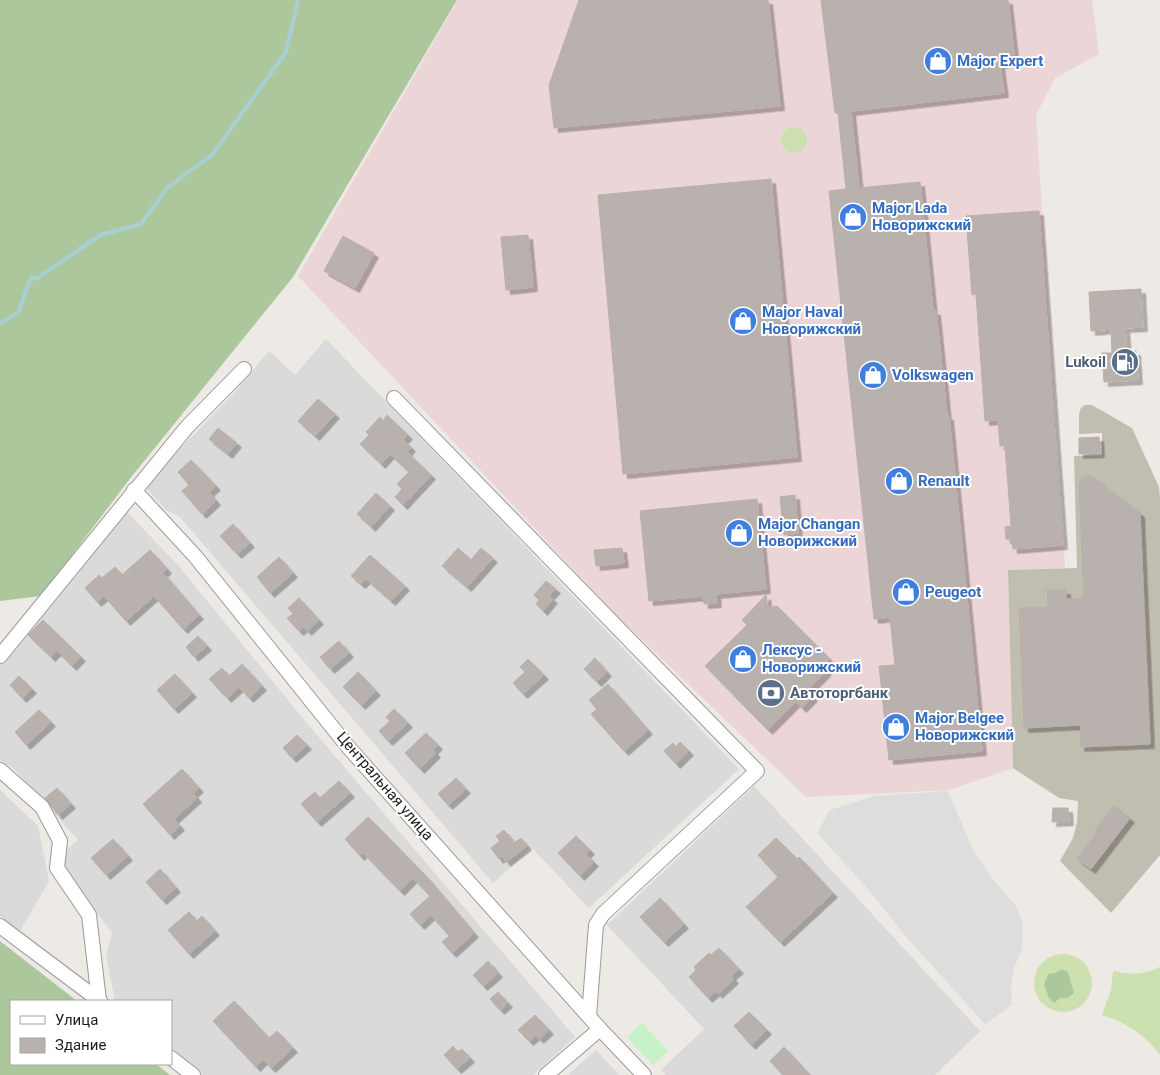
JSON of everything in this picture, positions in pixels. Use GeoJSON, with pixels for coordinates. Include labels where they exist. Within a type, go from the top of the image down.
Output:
{"type":"FeatureCollection","features":[{"type":"Feature","properties":{"kind":"street"},"geometry":{"type":"LineString","coordinates":[[0,656],[187,427],[244,369]]}},
{"type":"Feature","properties":{"kind":"street"},"geometry":{"type":"LineString","coordinates":[[394,398],[757,771],[602,914],[596,925],[589,1016]]}},
{"type":"Feature","properties":{"kind":"street","name":"Центральная улица"},"geometry":{"type":"LineString","coordinates":[[134,490],[195,556],[349,748],[600,1029],[644,1075]]}},
{"type":"Feature","properties":{"kind":"street"},"geometry":{"type":"LineString","coordinates":[[0,770],[42,806],[60,841],[57,868],[89,915],[99,1000]]}},
{"type":"Feature","properties":{"kind":"street"},"geometry":{"type":"LineString","coordinates":[[0,926],[98,1000]]}},
{"type":"Feature","properties":{"kind":"street"},"geometry":{"type":"LineString","coordinates":[[546,1075],[600,1029]]}},
{"type":"Feature","properties":{"kind":"street"},"geometry":{"type":"LineString","coordinates":[[172,1059],[192,1075]]}},
{"type":"Feature","properties":{"kind":"shaded area"},"geometry":{"type":"Polygon","coordinates":[[[458,0],[1092,0],[1099,54],[1055,78],[1036,115],[1065,568],[1008,570],[1013,768],[949,790],[806,797],[616,615],[298,276],[458,0]]]}},
{"type":"Feature","properties":{"kind":"shaded area"},"geometry":{"type":"Polygon","coordinates":[[[326,339],[739,769],[589,908],[532,848],[493,883],[180,517],[166,510],[144,486],[233,394],[269,351],[295,375],[326,339]]]}},
{"type":"Feature","properties":{"kind":"shaded area"},"geometry":{"type":"Polygon","coordinates":[[[1085,405],[1092,405],[1132,428],[1159,487],[1160,498],[1160,855],[1111,913],[1060,861],[1073,838],[1077,822],[1078,801],[1059,798],[1013,768],[1008,570],[1077,568],[1074,456],[1102,455],[1102,433],[1079,434],[1079,414],[1081,408],[1085,405]]]}},
{"type":"Feature","properties":{"kind":"shaded area"},"geometry":{"type":"Polygon","coordinates":[[[124,509],[177,564],[305,721],[575,1037],[533,1075],[202,1075],[172,1052],[172,1000],[115,1000],[106,955],[112,933],[63,868],[65,851],[78,840],[14,769],[0,760],[0,664],[124,509]]]}},
{"type":"Feature","properties":{"kind":"shaded area"},"geometry":{"type":"Polygon","coordinates":[[[754,786],[980,1031],[935,1075],[666,1075],[661,1070],[704,1029],[607,925],[754,786]]]}},
{"type":"Feature","properties":{"kind":"shaded area"},"geometry":{"type":"Polygon","coordinates":[[[0,790],[38,826],[49,881],[20,931],[0,916],[0,790]]]}},
{"type":"Feature","properties":{"kind":"shaded area"},"geometry":{"type":"Polygon","coordinates":[[[948,791],[972,848],[991,877],[1016,906],[1023,924],[1022,949],[1014,968],[1011,986],[1012,1005],[985,1024],[908,939],[869,890],[817,833],[830,810],[874,796],[948,791]]]}},
{"type":"Feature","properties":{"kind":"shaded area"},"geometry":{"type":"Polygon","coordinates":[[[596,1050],[619,1075],[568,1075],[596,1050]]]}},
{"type":"Feature","properties":{"kind":"green space"},"geometry":{"type":"Polygon","coordinates":[[[0,0],[457,0],[293,277],[132,476],[41,596],[0,601],[0,0]]]}},
{"type":"Feature","properties":{"kind":"green space"},"geometry":{"type":"Polygon","coordinates":[[[794,127],[803,131],[807,140],[803,149],[794,153],[785,149],[781,140],[785,131],[794,127]]]}},
{"type":"Feature","properties":{"kind":"green space"},"geometry":{"type":"Polygon","coordinates":[[[0,941],[76,1000],[10,1000],[10,1065],[157,1065],[170,1075],[0,1075],[0,941]]]}},
{"type":"Feature","properties":{"kind":"green space"},"geometry":{"type":"Polygon","coordinates":[[[1063,954],[1079,959],[1087,967],[1092,983],[1087,999],[1079,1007],[1063,1012],[1047,1007],[1039,999],[1034,983],[1039,967],[1047,959],[1063,954]]]}},
{"type":"Feature","properties":{"kind":"green space"},"geometry":{"type":"Polygon","coordinates":[[[1160,967],[1160,1055],[1148,1041],[1134,1030],[1102,1015],[1111,990],[1113,971],[1137,974],[1160,967]]]}},
{"type":"Feature","properties":{"kind":"green space"},"geometry":{"type":"Polygon","coordinates":[[[1062,969],[1068,972],[1074,993],[1067,998],[1060,998],[1054,1003],[1049,998],[1044,985],[1048,974],[1062,969]]]}},
{"type":"Feature","properties":{"kind":"green space"},"geometry":{"type":"Polygon","coordinates":[[[642,1023],[668,1051],[653,1065],[627,1037],[642,1023]]]}},
{"type":"Feature","properties":{"kind":"building"},"geometry":{"type":"Polygon","coordinates":[[[579,0],[768,0],[780,106],[554,128],[549,85],[579,0]]]}},
{"type":"Feature","properties":{"kind":"building"},"geometry":{"type":"Polygon","coordinates":[[[821,0],[1008,0],[1015,62],[1000,64],[1004,93],[851,111],[859,188],[920,182],[933,311],[936,311],[947,416],[949,416],[982,751],[889,760],[879,666],[895,665],[890,617],[874,619],[829,191],[846,189],[838,113],[835,113],[821,0]]]}},
{"type":"Feature","properties":{"kind":"building"},"geometry":{"type":"Polygon","coordinates":[[[771,179],[797,457],[623,474],[598,195],[771,179]]]}},
{"type":"Feature","properties":{"kind":"building"},"geometry":{"type":"Polygon","coordinates":[[[1039,211],[1063,545],[1013,549],[1012,539],[1006,539],[1005,527],[1011,526],[1005,446],[1000,446],[998,420],[985,421],[976,294],[972,295],[966,216],[1039,211]]]}},
{"type":"Feature","properties":{"kind":"building"},"geometry":{"type":"Polygon","coordinates":[[[528,235],[533,287],[506,290],[501,237],[528,235]]]}},
{"type":"Feature","properties":{"kind":"building"},"geometry":{"type":"Polygon","coordinates":[[[343,236],[374,253],[355,288],[324,271],[343,236]]]}},
{"type":"Feature","properties":{"kind":"building"},"geometry":{"type":"Polygon","coordinates":[[[1141,289],[1143,327],[1125,328],[1127,352],[1136,351],[1138,380],[1104,382],[1102,353],[1112,353],[1111,329],[1091,331],[1089,292],[1141,289]]]}},
{"type":"Feature","properties":{"kind":"building"},"geometry":{"type":"Polygon","coordinates":[[[318,399],[335,414],[315,436],[298,421],[318,399]]]}},
{"type":"Feature","properties":{"kind":"building"},"geometry":{"type":"Polygon","coordinates":[[[387,415],[408,435],[403,440],[411,447],[407,452],[431,475],[403,505],[395,497],[402,489],[397,484],[409,472],[390,454],[381,464],[360,444],[369,435],[366,432],[380,417],[383,421],[387,415]]]}},
{"type":"Feature","properties":{"kind":"building"},"geometry":{"type":"Polygon","coordinates":[[[218,428],[237,443],[228,454],[209,439],[218,428]]]}},
{"type":"Feature","properties":{"kind":"building"},"geometry":{"type":"Polygon","coordinates":[[[1099,437],[1100,453],[1079,454],[1079,438],[1099,437]]]}},
{"type":"Feature","properties":{"kind":"building"},"geometry":{"type":"Polygon","coordinates":[[[191,460],[216,486],[209,492],[216,501],[202,514],[182,491],[189,485],[178,472],[191,460]]]}},
{"type":"Feature","properties":{"kind":"building"},"geometry":{"type":"Polygon","coordinates":[[[1087,476],[1093,477],[1140,513],[1150,744],[1080,747],[1081,725],[1024,728],[1019,608],[1048,607],[1047,590],[1066,590],[1066,599],[1084,598],[1079,483],[1082,478],[1087,476]]]}},
{"type":"Feature","properties":{"kind":"building"},"geometry":{"type":"Polygon","coordinates":[[[376,493],[390,506],[371,527],[357,514],[376,493]]]}},
{"type":"Feature","properties":{"kind":"building"},"geometry":{"type":"Polygon","coordinates":[[[795,495],[798,533],[784,535],[780,497],[795,495]]]}},
{"type":"Feature","properties":{"kind":"building"},"geometry":{"type":"Polygon","coordinates":[[[757,499],[766,589],[716,594],[717,603],[704,604],[703,596],[649,601],[640,511],[757,499]]]}},
{"type":"Feature","properties":{"kind":"building"},"geometry":{"type":"Polygon","coordinates":[[[233,524],[250,543],[237,554],[220,536],[233,524]]]}},
{"type":"Feature","properties":{"kind":"building"},"geometry":{"type":"Polygon","coordinates":[[[458,548],[471,560],[481,548],[493,558],[467,587],[442,566],[458,548]]]}},
{"type":"Feature","properties":{"kind":"building"},"geometry":{"type":"Polygon","coordinates":[[[622,548],[624,563],[596,566],[594,550],[622,548]]]}},
{"type":"Feature","properties":{"kind":"building"},"geometry":{"type":"Polygon","coordinates":[[[150,550],[167,569],[163,573],[199,615],[183,629],[154,596],[126,621],[104,596],[97,602],[85,588],[99,575],[102,578],[115,567],[122,575],[150,550]]]}},
{"type":"Feature","properties":{"kind":"building"},"geometry":{"type":"Polygon","coordinates":[[[370,555],[405,586],[391,601],[366,579],[361,584],[351,576],[370,555]]]}},
{"type":"Feature","properties":{"kind":"building"},"geometry":{"type":"Polygon","coordinates":[[[279,557],[293,573],[270,593],[257,577],[279,557]]]}},
{"type":"Feature","properties":{"kind":"building"},"geometry":{"type":"Polygon","coordinates":[[[546,581],[556,589],[549,596],[553,599],[543,611],[536,604],[539,600],[534,595],[546,581]]]}},
{"type":"Feature","properties":{"kind":"building"},"geometry":{"type":"Polygon","coordinates":[[[766,595],[768,608],[777,606],[828,657],[826,672],[807,691],[813,697],[802,708],[796,702],[768,730],[705,666],[747,625],[742,620],[766,595]]]}},
{"type":"Feature","properties":{"kind":"building"},"geometry":{"type":"Polygon","coordinates":[[[299,598],[319,620],[307,631],[304,627],[299,631],[287,618],[293,614],[288,608],[299,598]]]}},
{"type":"Feature","properties":{"kind":"building"},"geometry":{"type":"Polygon","coordinates":[[[43,620],[81,657],[72,666],[57,651],[51,657],[28,635],[43,620]]]}},
{"type":"Feature","properties":{"kind":"building"},"geometry":{"type":"Polygon","coordinates":[[[198,636],[207,646],[194,657],[186,647],[198,636]]]}},
{"type":"Feature","properties":{"kind":"building"},"geometry":{"type":"Polygon","coordinates":[[[339,641],[349,653],[330,669],[320,657],[339,641]]]}},
{"type":"Feature","properties":{"kind":"building"},"geometry":{"type":"Polygon","coordinates":[[[595,658],[607,672],[597,682],[584,669],[595,658]]]}},
{"type":"Feature","properties":{"kind":"building"},"geometry":{"type":"Polygon","coordinates":[[[528,659],[544,675],[523,694],[513,683],[525,672],[520,667],[528,659]]]}},
{"type":"Feature","properties":{"kind":"building"},"geometry":{"type":"Polygon","coordinates":[[[242,664],[262,686],[249,698],[239,687],[227,698],[209,679],[222,668],[229,676],[242,664]]]}},
{"type":"Feature","properties":{"kind":"building"},"geometry":{"type":"Polygon","coordinates":[[[358,672],[376,691],[361,705],[343,687],[358,672]]]}},
{"type":"Feature","properties":{"kind":"building"},"geometry":{"type":"Polygon","coordinates":[[[175,674],[192,693],[174,709],[157,690],[175,674]]]}},
{"type":"Feature","properties":{"kind":"building"},"geometry":{"type":"Polygon","coordinates":[[[19,676],[32,689],[22,698],[10,685],[19,676]]]}},
{"type":"Feature","properties":{"kind":"building"},"geometry":{"type":"Polygon","coordinates":[[[608,684],[648,730],[624,751],[591,714],[597,709],[589,700],[608,684]]]}},
{"type":"Feature","properties":{"kind":"building"},"geometry":{"type":"Polygon","coordinates":[[[394,709],[408,723],[388,741],[379,731],[390,721],[386,717],[394,709]]]}},
{"type":"Feature","properties":{"kind":"building"},"geometry":{"type":"Polygon","coordinates":[[[39,710],[51,722],[26,745],[15,732],[39,710]]]}},
{"type":"Feature","properties":{"kind":"building"},"geometry":{"type":"Polygon","coordinates":[[[426,733],[438,745],[433,750],[436,753],[420,769],[405,753],[426,733]]]}},
{"type":"Feature","properties":{"kind":"building"},"geometry":{"type":"Polygon","coordinates":[[[297,735],[307,745],[292,758],[283,748],[297,735]]]}},
{"type":"Feature","properties":{"kind":"building"},"geometry":{"type":"Polygon","coordinates":[[[680,742],[689,751],[676,764],[664,751],[673,743],[676,747],[680,742]]]}},
{"type":"Feature","properties":{"kind":"building"},"geometry":{"type":"Polygon","coordinates":[[[182,769],[199,788],[193,793],[197,798],[174,819],[180,826],[170,835],[143,804],[182,769]]]}},
{"type":"Feature","properties":{"kind":"building"},"geometry":{"type":"Polygon","coordinates":[[[456,778],[466,789],[448,805],[438,794],[456,778]]]}},
{"type":"Feature","properties":{"kind":"building"},"geometry":{"type":"Polygon","coordinates":[[[339,781],[350,793],[317,822],[301,804],[315,792],[320,798],[339,781]]]}},
{"type":"Feature","properties":{"kind":"building"},"geometry":{"type":"Polygon","coordinates":[[[57,788],[71,804],[58,815],[45,798],[57,788]]]}},
{"type":"Feature","properties":{"kind":"building"},"geometry":{"type":"Polygon","coordinates":[[[1114,806],[1130,818],[1091,869],[1077,859],[1097,832],[1095,830],[1114,806]]]}},
{"type":"Feature","properties":{"kind":"building"},"geometry":{"type":"Polygon","coordinates":[[[1053,808],[1068,808],[1069,821],[1052,822],[1053,808]]]}},
{"type":"Feature","properties":{"kind":"building"},"geometry":{"type":"Polygon","coordinates":[[[368,817],[425,875],[474,933],[452,953],[442,942],[449,936],[431,915],[420,925],[410,914],[430,896],[413,878],[400,891],[363,853],[360,856],[345,839],[368,817]]]}},
{"type":"Feature","properties":{"kind":"building"},"geometry":{"type":"Polygon","coordinates":[[[504,830],[514,843],[521,838],[527,846],[506,862],[502,856],[499,859],[491,848],[500,841],[496,836],[504,830]]]}},
{"type":"Feature","properties":{"kind":"building"},"geometry":{"type":"Polygon","coordinates":[[[576,836],[590,850],[586,854],[594,862],[580,876],[558,853],[576,836]]]}},
{"type":"Feature","properties":{"kind":"building"},"geometry":{"type":"Polygon","coordinates":[[[776,838],[797,859],[799,857],[833,893],[780,942],[746,907],[778,877],[758,855],[776,838]]]}},
{"type":"Feature","properties":{"kind":"building"},"geometry":{"type":"Polygon","coordinates":[[[113,839],[128,856],[106,875],[91,858],[113,839]]]}},
{"type":"Feature","properties":{"kind":"building"},"geometry":{"type":"Polygon","coordinates":[[[160,869],[176,888],[162,900],[146,882],[160,869]]]}},
{"type":"Feature","properties":{"kind":"building"},"geometry":{"type":"Polygon","coordinates":[[[660,898],[684,924],[664,942],[640,917],[660,898]]]}},
{"type":"Feature","properties":{"kind":"building"},"geometry":{"type":"Polygon","coordinates":[[[189,912],[197,921],[202,916],[215,931],[189,954],[168,930],[189,912]]]}},
{"type":"Feature","properties":{"kind":"building"},"geometry":{"type":"Polygon","coordinates":[[[719,948],[739,969],[731,976],[734,979],[718,994],[716,991],[708,998],[689,977],[696,970],[694,967],[709,953],[711,955],[719,948]]]}},
{"type":"Feature","properties":{"kind":"building"},"geometry":{"type":"Polygon","coordinates":[[[488,961],[498,973],[483,986],[473,975],[488,961]]]}},
{"type":"Feature","properties":{"kind":"building"},"geometry":{"type":"Polygon","coordinates":[[[498,992],[508,1003],[500,1010],[490,999],[498,992]]]}},
{"type":"Feature","properties":{"kind":"building"},"geometry":{"type":"Polygon","coordinates":[[[234,1001],[269,1038],[277,1031],[293,1048],[271,1068],[263,1060],[256,1067],[213,1021],[234,1001]]]}},
{"type":"Feature","properties":{"kind":"building"},"geometry":{"type":"Polygon","coordinates":[[[749,1012],[767,1030],[751,1045],[734,1026],[749,1012]]]}},
{"type":"Feature","properties":{"kind":"building"},"geometry":{"type":"Polygon","coordinates":[[[535,1015],[549,1030],[539,1039],[536,1035],[529,1041],[518,1030],[535,1015]]]}},
{"type":"Feature","properties":{"kind":"building"},"geometry":{"type":"Polygon","coordinates":[[[453,1046],[458,1052],[462,1049],[470,1058],[457,1069],[444,1055],[453,1046]]]}},
{"type":"Feature","properties":{"kind":"building"},"geometry":{"type":"Polygon","coordinates":[[[784,1047],[810,1075],[783,1075],[770,1061],[784,1047]]]}},
{"type":"Feature","properties":{"kind":"waterway"},"geometry":{"type":"LineString","coordinates":[[0,323],[18,313],[31,277],[36,279],[100,235],[141,224],[167,188],[213,154],[286,52],[298,0]]}},
{"type":"Feature","properties":{"kind":"place","name":"Major Expert"},"geometry":{"type":"Point","coordinates":[938,61]}},
{"type":"Feature","properties":{"kind":"place","name":"Major Lada Новорижский"},"geometry":{"type":"Point","coordinates":[853,217]}},
{"type":"Feature","properties":{"kind":"place","name":"Major Haval Новорижский"},"geometry":{"type":"Point","coordinates":[743,321]}},
{"type":"Feature","properties":{"kind":"place","name":"Lukoil"},"geometry":{"type":"Point","coordinates":[1125,362]}},
{"type":"Feature","properties":{"kind":"place","name":"Volkswagen"},"geometry":{"type":"Point","coordinates":[873,375]}},
{"type":"Feature","properties":{"kind":"place","name":"Renault"},"geometry":{"type":"Point","coordinates":[899,481]}},
{"type":"Feature","properties":{"kind":"place","name":"Major Changan Новорижский"},"geometry":{"type":"Point","coordinates":[739,533]}},
{"type":"Feature","properties":{"kind":"place","name":"Peugeot"},"geometry":{"type":"Point","coordinates":[906,592]}},
{"type":"Feature","properties":{"kind":"place","name":"Лексус - Новорижский"},"geometry":{"type":"Point","coordinates":[743,659]}},
{"type":"Feature","properties":{"kind":"place","name":"Автоторгбанк"},"geometry":{"type":"Point","coordinates":[771,693]}},
{"type":"Feature","properties":{"kind":"place","name":"Major Belgee Новорижский"},"geometry":{"type":"Point","coordinates":[896,727]}}]}
